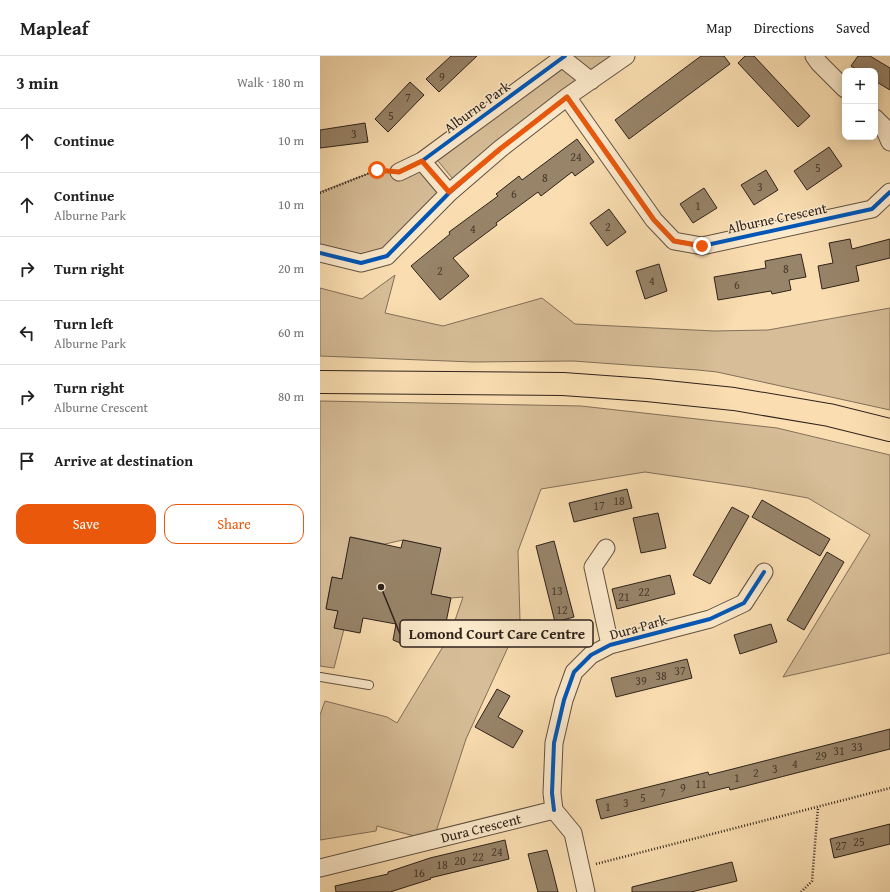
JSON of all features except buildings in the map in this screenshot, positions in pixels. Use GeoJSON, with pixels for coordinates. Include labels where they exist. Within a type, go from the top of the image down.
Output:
{"type":"FeatureCollection","features":[{"type":"Feature","properties":{"kind":"main road"},"geometry":{"type":"LineString","coordinates":[[320,382],[563,384],[647,390],[734,399],[829,415],[890,430]]}},
{"type":"Feature","properties":{"kind":"street"},"geometry":{"type":"LineString","coordinates":[[320,253],[361,263],[387,256],[449,192],[500,149],[567,97],[626,56]]}},
{"type":"Feature","properties":{"kind":"street"},"geometry":{"type":"LineString","coordinates":[[814,56],[842,86]]}},
{"type":"Feature","properties":{"kind":"street"},"geometry":{"type":"LineString","coordinates":[[563,57],[591,81]]}},
{"type":"Feature","properties":{"kind":"street","name":"Alburne Park"},"geometry":{"type":"LineString","coordinates":[[399,172],[422,161],[563,57]]}},
{"type":"Feature","properties":{"kind":"street","name":"Alburne Crescent"},"geometry":{"type":"LineString","coordinates":[[567,97],[654,220],[674,241],[702,246],[872,209],[890,192]]}},
{"type":"Feature","properties":{"kind":"street"},"geometry":{"type":"LineString","coordinates":[[878,121],[890,142]]}},
{"type":"Feature","properties":{"kind":"street"},"geometry":{"type":"LineString","coordinates":[[422,161],[449,192]]}},
{"type":"Feature","properties":{"kind":"street","name":"Dura Park"},"geometry":{"type":"LineString","coordinates":[[606,548],[593,567],[610,645]]}},
{"type":"Feature","properties":{"kind":"street","name":"Dura Park"},"geometry":{"type":"LineString","coordinates":[[554,810],[552,793],[554,743],[564,700],[574,672],[591,655],[610,645],[710,619],[744,603],[764,572]]}},
{"type":"Feature","properties":{"kind":"street"},"geometry":{"type":"LineString","coordinates":[[554,810],[573,833],[586,892]]}},
{"type":"Feature","properties":{"kind":"street","name":"Dura Crescent"},"geometry":{"type":"LineString","coordinates":[[320,868],[554,810]]}},
{"type":"Feature","properties":{"kind":"lane"},"geometry":{"type":"LineString","coordinates":[[320,677],[369,685]]}},
{"type":"Feature","properties":{"kind":"path"},"geometry":{"type":"LineString","coordinates":[[320,193],[377,170],[399,172]]}},
{"type":"Feature","properties":{"kind":"path"},"geometry":{"type":"LineString","coordinates":[[581,868],[890,788]]}},
{"type":"Feature","properties":{"kind":"path"},"geometry":{"type":"LineString","coordinates":[[801,892],[812,880],[818,807]]}},
{"type":"Feature","properties":{"kind":"shaded area"},"geometry":{"type":"Polygon","coordinates":[[[568,56],[624,56],[457,184],[433,155],[568,56]]]}},
{"type":"Feature","properties":{"kind":"shaded area"},"geometry":{"type":"Polygon","coordinates":[[[422,161],[449,193],[387,256],[320,253],[320,192],[375,171],[399,172],[422,161]]]}},
{"type":"Feature","properties":{"kind":"shaded area"},"geometry":{"type":"Polygon","coordinates":[[[395,275],[385,313],[443,326],[542,298],[575,324],[714,331],[768,330],[890,308],[890,410],[717,372],[698,370],[573,361],[473,362],[320,356],[320,288],[362,299],[395,275]]]}},
{"type":"Feature","properties":{"kind":"shaded area"},"geometry":{"type":"Polygon","coordinates":[[[320,401],[581,406],[777,428],[890,455],[890,653],[783,677],[870,535],[808,498],[747,487],[645,472],[541,489],[518,551],[520,621],[466,739],[433,841],[377,826],[376,831],[320,840],[320,715],[325,701],[387,717],[397,723],[450,635],[463,597],[451,598],[431,594],[440,548],[403,540],[385,544],[351,537],[342,579],[332,577],[326,608],[338,611],[334,628],[344,629],[334,668],[320,666],[320,401]]]}},
{"type":"Feature","properties":{"kind":"cycle path"},"geometry":{"type":"LineString","coordinates":[[399,172],[422,161],[565,56]]}},
{"type":"Feature","properties":{"kind":"cycle path"},"geometry":{"type":"LineString","coordinates":[[320,253],[361,263],[387,256],[449,193],[500,149],[567,97],[654,220],[674,241],[702,246],[872,209],[890,192]]}},
{"type":"Feature","properties":{"kind":"cycle path"},"geometry":{"type":"LineString","coordinates":[[554,810],[552,793],[554,743],[564,700],[574,672],[591,655],[610,645],[710,619],[744,603],[764,572]]}},
{"type":"Feature","properties":{"kind":"place","name":"Lomond Court Care Centre"},"geometry":{"type":"Point","coordinates":[381,587]}},
{"type":"Feature","properties":{"kind":"route"},"geometry":{"type":"LineString","coordinates":[[377,170],[399,172],[422,161],[449,192],[500,149],[567,97],[654,220],[674,241],[702,246]]}}]}
